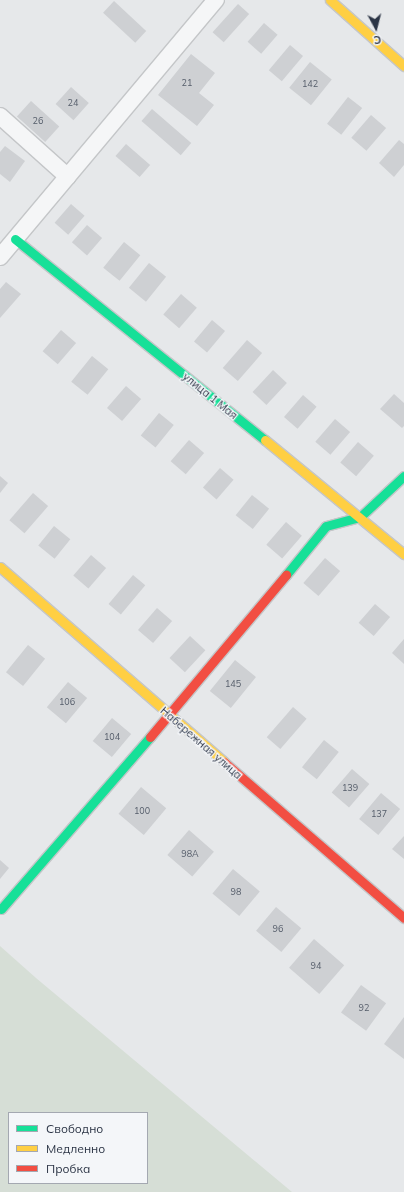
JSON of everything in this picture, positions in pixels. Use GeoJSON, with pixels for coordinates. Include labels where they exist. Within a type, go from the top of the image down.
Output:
{"type":"FeatureCollection","features":[{"type":"Feature","properties":{"kind":"street"},"geometry":{"type":"LineString","coordinates":[[0,257],[216,0]]}},
{"type":"Feature","properties":{"kind":"street"},"geometry":{"type":"LineString","coordinates":[[330,0],[404,66]]}},
{"type":"Feature","properties":{"kind":"street"},"geometry":{"type":"LineString","coordinates":[[0,116],[68,177]]}},
{"type":"Feature","properties":{"kind":"street","name":"улица 1 Мая"},"geometry":{"type":"LineString","coordinates":[[15,239],[404,554]]}},
{"type":"Feature","properties":{"kind":"street"},"geometry":{"type":"LineString","coordinates":[[2,909],[169,715],[326,526],[360,517],[404,476]]}},
{"type":"Feature","properties":{"kind":"street","name":"Набережная улица"},"geometry":{"type":"LineString","coordinates":[[0,567],[404,918]]}},
{"type":"Feature","properties":{"kind":"shaded area"},"geometry":{"type":"Polygon","coordinates":[[[0,946],[36,978],[292,1192],[0,1192],[0,946]]]}},
{"type":"Feature","properties":{"kind":"building"},"geometry":{"type":"Polygon","coordinates":[[[114,1],[146,31],[135,43],[103,13],[114,1]]]}},
{"type":"Feature","properties":{"kind":"building"},"geometry":{"type":"Polygon","coordinates":[[[238,4],[249,14],[224,42],[213,32],[238,4]]]}},
{"type":"Feature","properties":{"kind":"building"},"geometry":{"type":"Polygon","coordinates":[[[264,23],[278,35],[261,54],[248,42],[264,23]]]}},
{"type":"Feature","properties":{"kind":"building"},"geometry":{"type":"Polygon","coordinates":[[[290,45],[303,56],[282,81],[269,70],[290,45]]]}},
{"type":"Feature","properties":{"kind":"building"},"geometry":{"type":"Polygon","coordinates":[[[191,54],[215,73],[199,93],[214,105],[197,126],[158,95],[191,54]]]}},
{"type":"Feature","properties":{"kind":"building"},"geometry":{"type":"Polygon","coordinates":[[[310,62],[332,80],[311,105],[289,88],[310,62]]]}},
{"type":"Feature","properties":{"kind":"building"},"geometry":{"type":"Polygon","coordinates":[[[71,87],[89,103],[73,120],[56,104],[71,87]]]}},
{"type":"Feature","properties":{"kind":"building"},"geometry":{"type":"Polygon","coordinates":[[[348,97],[362,108],[341,135],[327,124],[348,97]]]}},
{"type":"Feature","properties":{"kind":"building"},"geometry":{"type":"Polygon","coordinates":[[[31,101],[59,126],[45,142],[17,117],[31,101]]]}},
{"type":"Feature","properties":{"kind":"building"},"geometry":{"type":"Polygon","coordinates":[[[152,109],[191,143],[181,155],[142,121],[152,109]]]}},
{"type":"Feature","properties":{"kind":"building"},"geometry":{"type":"Polygon","coordinates":[[[371,115],[386,128],[366,151],[351,138],[371,115]]]}},
{"type":"Feature","properties":{"kind":"building"},"geometry":{"type":"Polygon","coordinates":[[[399,140],[404,144],[404,165],[394,177],[379,163],[399,140]]]}},
{"type":"Feature","properties":{"kind":"building"},"geometry":{"type":"Polygon","coordinates":[[[126,144],[150,165],[140,177],[116,156],[126,144]]]}},
{"type":"Feature","properties":{"kind":"building"},"geometry":{"type":"Polygon","coordinates":[[[5,146],[25,161],[10,182],[0,174],[0,152],[5,146]]]}},
{"type":"Feature","properties":{"kind":"building"},"geometry":{"type":"Polygon","coordinates":[[[71,204],[85,216],[68,235],[55,223],[71,204]]]}},
{"type":"Feature","properties":{"kind":"building"},"geometry":{"type":"Polygon","coordinates":[[[87,225],[102,238],[87,255],[72,242],[87,225]]]}},
{"type":"Feature","properties":{"kind":"building"},"geometry":{"type":"Polygon","coordinates":[[[124,242],[140,255],[120,281],[103,268],[124,242]]]}},
{"type":"Feature","properties":{"kind":"building"},"geometry":{"type":"Polygon","coordinates":[[[149,263],[166,277],[146,302],[129,288],[149,263]]]}},
{"type":"Feature","properties":{"kind":"building"},"geometry":{"type":"Polygon","coordinates":[[[6,282],[21,294],[0,318],[0,289],[6,282]]]}},
{"type":"Feature","properties":{"kind":"building"},"geometry":{"type":"Polygon","coordinates":[[[181,294],[197,308],[179,328],[163,314],[181,294]]]}},
{"type":"Feature","properties":{"kind":"building"},"geometry":{"type":"Polygon","coordinates":[[[212,320],[225,331],[207,352],[194,341],[212,320]]]}},
{"type":"Feature","properties":{"kind":"building"},"geometry":{"type":"Polygon","coordinates":[[[61,330],[76,343],[58,364],[43,351],[61,330]]]}},
{"type":"Feature","properties":{"kind":"building"},"geometry":{"type":"Polygon","coordinates":[[[247,340],[262,353],[238,381],[223,368],[247,340]]]}},
{"type":"Feature","properties":{"kind":"building"},"geometry":{"type":"Polygon","coordinates":[[[92,356],[108,369],[88,395],[71,382],[92,356]]]}},
{"type":"Feature","properties":{"kind":"building"},"geometry":{"type":"Polygon","coordinates":[[[273,370],[287,383],[266,405],[253,392],[273,370]]]}},
{"type":"Feature","properties":{"kind":"building"},"geometry":{"type":"Polygon","coordinates":[[[126,386],[141,399],[122,421],[107,408],[126,386]]]}},
{"type":"Feature","properties":{"kind":"building"},"geometry":{"type":"Polygon","coordinates":[[[394,394],[404,403],[404,426],[402,428],[380,409],[394,394]]]}},
{"type":"Feature","properties":{"kind":"building"},"geometry":{"type":"Polygon","coordinates":[[[303,395],[317,407],[298,429],[284,417],[303,395]]]}},
{"type":"Feature","properties":{"kind":"building"},"geometry":{"type":"Polygon","coordinates":[[[159,413],[174,425],[156,447],[141,436],[159,413]]]}},
{"type":"Feature","properties":{"kind":"building"},"geometry":{"type":"Polygon","coordinates":[[[335,419],[350,432],[330,455],[315,442],[335,419]]]}},
{"type":"Feature","properties":{"kind":"building"},"geometry":{"type":"Polygon","coordinates":[[[189,440],[204,453],[186,474],[171,461],[189,440]]]}},
{"type":"Feature","properties":{"kind":"building"},"geometry":{"type":"Polygon","coordinates":[[[358,442],[374,456],[356,476],[340,462],[358,442]]]}},
{"type":"Feature","properties":{"kind":"building"},"geometry":{"type":"Polygon","coordinates":[[[220,468],[234,480],[217,499],[203,488],[220,468]]]}},
{"type":"Feature","properties":{"kind":"building"},"geometry":{"type":"Polygon","coordinates":[[[0,476],[8,483],[0,493],[0,476]]]}},
{"type":"Feature","properties":{"kind":"building"},"geometry":{"type":"Polygon","coordinates":[[[33,493],[48,506],[24,533],[9,520],[33,493]]]}},
{"type":"Feature","properties":{"kind":"building"},"geometry":{"type":"Polygon","coordinates":[[[252,495],[269,509],[253,529],[236,515],[252,495]]]}},
{"type":"Feature","properties":{"kind":"building"},"geometry":{"type":"Polygon","coordinates":[[[286,522],[302,536],[282,558],[266,545],[286,522]]]}},
{"type":"Feature","properties":{"kind":"building"},"geometry":{"type":"Polygon","coordinates":[[[54,526],[70,539],[55,559],[38,545],[54,526]]]}},
{"type":"Feature","properties":{"kind":"building"},"geometry":{"type":"Polygon","coordinates":[[[91,555],[106,568],[88,588],[73,575],[91,555]]]}},
{"type":"Feature","properties":{"kind":"building"},"geometry":{"type":"Polygon","coordinates":[[[325,558],[340,571],[318,596],[303,583],[325,558]]]}},
{"type":"Feature","properties":{"kind":"building"},"geometry":{"type":"Polygon","coordinates":[[[133,575],[145,585],[121,614],[109,604],[133,575]]]}},
{"type":"Feature","properties":{"kind":"building"},"geometry":{"type":"Polygon","coordinates":[[[375,604],[390,617],[374,636],[359,623],[375,604]]]}},
{"type":"Feature","properties":{"kind":"building"},"geometry":{"type":"Polygon","coordinates":[[[157,608],[172,621],[153,643],[138,630],[157,608]]]}},
{"type":"Feature","properties":{"kind":"building"},"geometry":{"type":"Polygon","coordinates":[[[190,636],[205,650],[185,672],[170,658],[190,636]]]}},
{"type":"Feature","properties":{"kind":"building"},"geometry":{"type":"Polygon","coordinates":[[[404,639],[404,664],[392,653],[404,639]]]}},
{"type":"Feature","properties":{"kind":"building"},"geometry":{"type":"Polygon","coordinates":[[[28,645],[45,659],[23,686],[6,672],[28,645]]]}},
{"type":"Feature","properties":{"kind":"building"},"geometry":{"type":"Polygon","coordinates":[[[235,660],[256,677],[231,708],[210,691],[235,660]]]}},
{"type":"Feature","properties":{"kind":"building"},"geometry":{"type":"Polygon","coordinates":[[[68,682],[87,698],[66,723],[47,707],[68,682]]]}},
{"type":"Feature","properties":{"kind":"building"},"geometry":{"type":"Polygon","coordinates":[[[293,707],[307,719],[280,749],[267,737],[293,707]]]}},
{"type":"Feature","properties":{"kind":"building"},"geometry":{"type":"Polygon","coordinates":[[[112,718],[131,734],[112,757],[93,741],[112,718]]]}},
{"type":"Feature","properties":{"kind":"building"},"geometry":{"type":"Polygon","coordinates":[[[324,740],[339,752],[317,779],[302,767],[324,740]]]}},
{"type":"Feature","properties":{"kind":"building"},"geometry":{"type":"Polygon","coordinates":[[[352,769],[369,784],[349,807],[332,792],[352,769]]]}},
{"type":"Feature","properties":{"kind":"building"},"geometry":{"type":"Polygon","coordinates":[[[141,787],[166,808],[144,835],[119,814],[141,787]]]}},
{"type":"Feature","properties":{"kind":"building"},"geometry":{"type":"Polygon","coordinates":[[[381,793],[400,809],[378,835],[359,819],[381,793]]]}},
{"type":"Feature","properties":{"kind":"building"},"geometry":{"type":"Polygon","coordinates":[[[189,830],[214,852],[192,877],[167,855],[189,830]]]}},
{"type":"Feature","properties":{"kind":"building"},"geometry":{"type":"Polygon","coordinates":[[[404,836],[404,859],[392,849],[404,836]]]}},
{"type":"Feature","properties":{"kind":"building"},"geometry":{"type":"Polygon","coordinates":[[[0,860],[9,868],[0,879],[0,860]]]}},
{"type":"Feature","properties":{"kind":"building"},"geometry":{"type":"Polygon","coordinates":[[[233,869],[260,891],[239,916],[212,894],[233,869]]]}},
{"type":"Feature","properties":{"kind":"building"},"geometry":{"type":"Polygon","coordinates":[[[276,907],[301,928],[281,952],[256,931],[276,907]]]}},
{"type":"Feature","properties":{"kind":"building"},"geometry":{"type":"Polygon","coordinates":[[[314,939],[344,965],[319,994],[289,968],[314,939]]]}},
{"type":"Feature","properties":{"kind":"building"},"geometry":{"type":"Polygon","coordinates":[[[361,985],[386,1003],[366,1031],[341,1013],[361,985]]]}},
{"type":"Feature","properties":{"kind":"building"},"geometry":{"type":"Polygon","coordinates":[[[404,1017],[404,1059],[384,1044],[404,1017]]]}},
{"type":"Feature","properties":{"kind":"traffic: fast"},"geometry":{"type":"LineString","coordinates":[[15,239],[265,440]]}},
{"type":"Feature","properties":{"kind":"traffic: fast"},"geometry":{"type":"LineString","coordinates":[[286,575],[326,526],[360,517],[404,476]]}},
{"type":"Feature","properties":{"kind":"traffic: fast"},"geometry":{"type":"LineString","coordinates":[[1,909],[150,737]]}},
{"type":"Feature","properties":{"kind":"traffic: slow"},"geometry":{"type":"LineString","coordinates":[[330,0],[404,66]]}},
{"type":"Feature","properties":{"kind":"traffic: slow"},"geometry":{"type":"LineString","coordinates":[[265,440],[404,554]]}},
{"type":"Feature","properties":{"kind":"traffic: slow"},"geometry":{"type":"LineString","coordinates":[[0,567],[224,762]]}},
{"type":"Feature","properties":{"kind":"traffic: jam"},"geometry":{"type":"LineString","coordinates":[[150,737],[286,575]]}},
{"type":"Feature","properties":{"kind":"traffic: jam"},"geometry":{"type":"LineString","coordinates":[[224,762],[404,918]]}}]}
